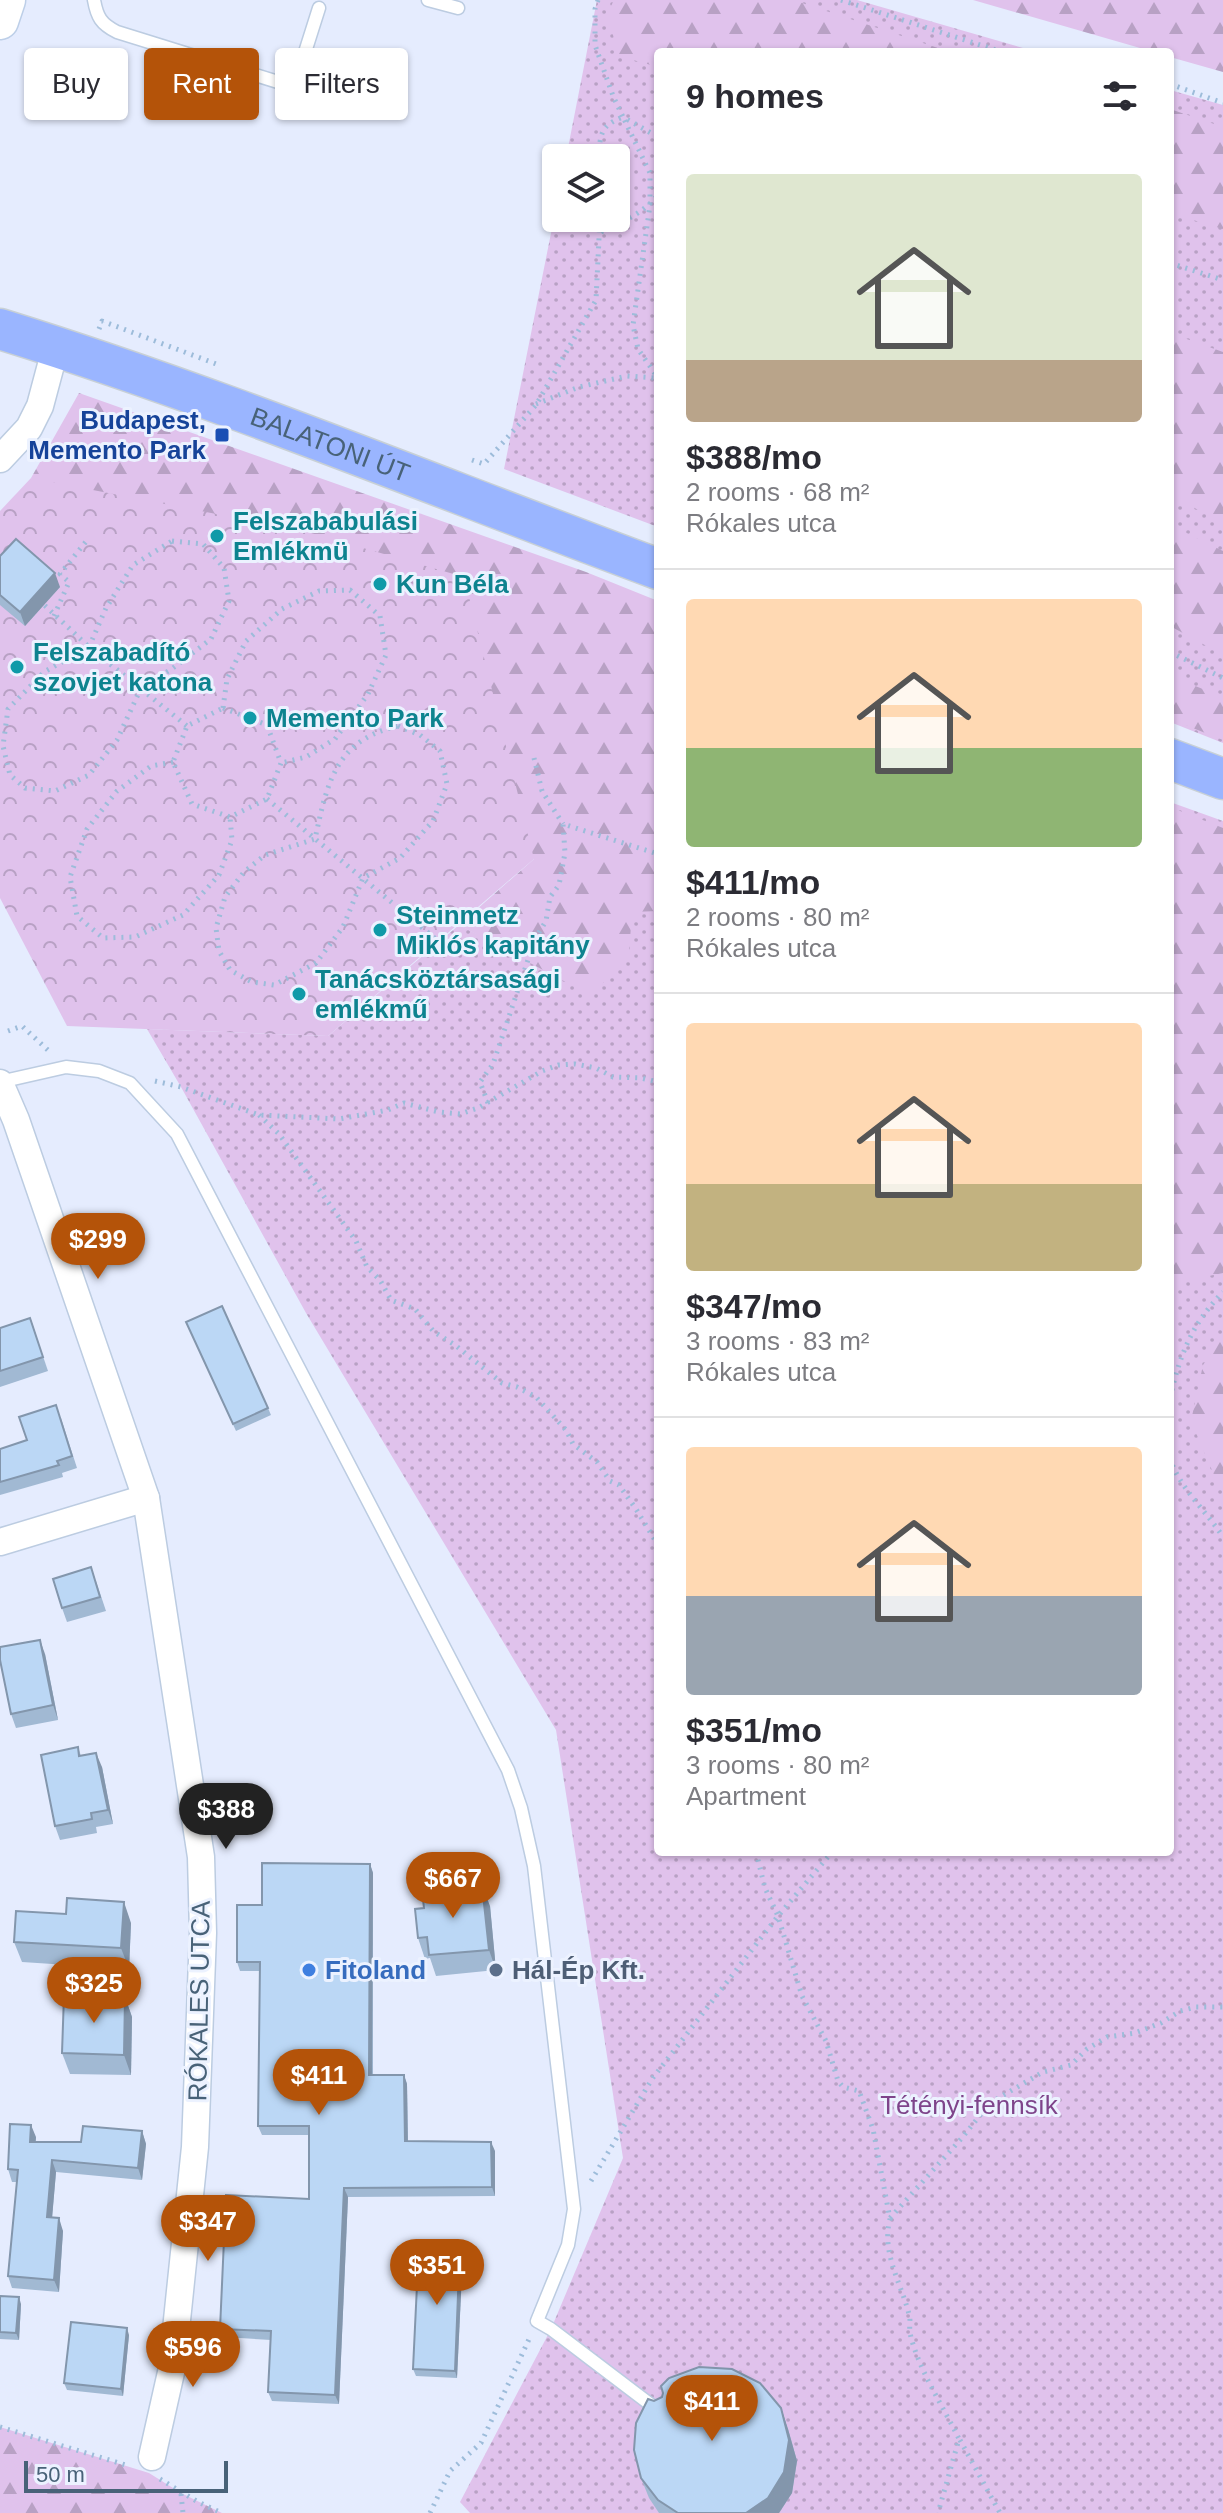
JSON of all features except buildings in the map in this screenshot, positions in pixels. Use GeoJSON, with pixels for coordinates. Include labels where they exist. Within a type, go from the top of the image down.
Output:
{"type":"FeatureCollection","features":[{"type":"Feature","properties":{"kind":"main road","name":"BALATONI ÚT"},"geometry":{"type":"LineString","coordinates":[[0,329],[241,411],[654,567]]}},
{"type":"Feature","properties":{"kind":"main road"},"geometry":{"type":"LineString","coordinates":[[1174,761],[1223,779]]}},
{"type":"Feature","properties":{"kind":"street"},"geometry":{"type":"LineString","coordinates":[[0,21],[7,0]]}},
{"type":"Feature","properties":{"kind":"street"},"geometry":{"type":"LineString","coordinates":[[0,459],[29,428],[40,406],[56,346]]}},
{"type":"Feature","properties":{"kind":"street","name":"RÓKALES UTCA"},"geometry":{"type":"LineString","coordinates":[[0,1082],[8,1124],[146,1498],[201,1857],[203,1933],[195,2147],[172,2368],[143,2463]]}},
{"type":"Feature","properties":{"kind":"street"},"geometry":{"type":"LineString","coordinates":[[0,1542],[146,1498]]}},
{"type":"Feature","properties":{"kind":"lane"},"geometry":{"type":"LineString","coordinates":[[94,0],[97,16],[117,32],[294,87],[319,8]]}},
{"type":"Feature","properties":{"kind":"lane"},"geometry":{"type":"LineString","coordinates":[[428,0],[458,8]]}},
{"type":"Feature","properties":{"kind":"lane"},"geometry":{"type":"LineString","coordinates":[[0,1082],[66,1067],[99,1071],[130,1083],[177,1134],[508,1770],[521,1808],[534,1866],[574,2209],[568,2245],[537,2321],[662,2413]]}},
{"type":"Feature","properties":{"kind":"path"},"geometry":{"type":"LineString","coordinates":[[598,0],[595,45],[623,117],[650,173],[650,205],[633,325],[638,349],[654,372]]}},
{"type":"Feature","properties":{"kind":"path"},"geometry":{"type":"LineString","coordinates":[[841,0],[990,48]]}},
{"type":"Feature","properties":{"kind":"path"},"geometry":{"type":"LineString","coordinates":[[1174,85],[1223,103]]}},
{"type":"Feature","properties":{"kind":"path"},"geometry":{"type":"LineString","coordinates":[[623,117],[654,135]]}},
{"type":"Feature","properties":{"kind":"path"},"geometry":{"type":"LineString","coordinates":[[600,144],[601,132],[610,122],[623,117]]}},
{"type":"Feature","properties":{"kind":"path"},"geometry":{"type":"LineString","coordinates":[[630,219],[654,200]]}},
{"type":"Feature","properties":{"kind":"path"},"geometry":{"type":"LineString","coordinates":[[470,459],[484,464],[536,405],[596,300],[601,232]]}},
{"type":"Feature","properties":{"kind":"path"},"geometry":{"type":"LineString","coordinates":[[1174,264],[1223,280]]}},
{"type":"Feature","properties":{"kind":"path"},"geometry":{"type":"LineString","coordinates":[[102,321],[228,368]]}},
{"type":"Feature","properties":{"kind":"path"},"geometry":{"type":"LineString","coordinates":[[536,405],[579,387],[627,376],[654,378]]}},
{"type":"Feature","properties":{"kind":"path"},"geometry":{"type":"LineString","coordinates":[[54,616],[69,582],[60,574],[88,539]]}},
{"type":"Feature","properties":{"kind":"path"},"geometry":{"type":"LineString","coordinates":[[172,541],[203,544],[224,568],[229,601],[211,639],[141,688],[117,740],[89,775],[55,791],[25,788],[10,775],[3,746],[8,709],[44,672],[89,647],[106,608],[133,565],[172,541]]}},
{"type":"Feature","properties":{"kind":"path"},"geometry":{"type":"LineString","coordinates":[[223,708],[227,679],[246,641],[282,609],[319,591],[350,590],[380,616],[386,655],[368,694],[335,739],[306,757],[281,763]]}},
{"type":"Feature","properties":{"kind":"path"},"geometry":{"type":"LineString","coordinates":[[34,594],[89,647],[187,726]]}},
{"type":"Feature","properties":{"kind":"path"},"geometry":{"type":"LineString","coordinates":[[1174,654],[1223,678]]}},
{"type":"Feature","properties":{"kind":"path"},"geometry":{"type":"LineString","coordinates":[[223,708],[267,725],[281,763],[267,799],[230,817],[192,804],[173,762],[187,726],[223,708]]}},
{"type":"Feature","properties":{"kind":"path"},"geometry":{"type":"LineString","coordinates":[[398,726],[420,735],[440,751],[447,784],[433,821],[400,858],[363,878],[343,927],[316,963],[274,985],[252,982],[230,970],[219,951],[216,928],[225,897],[244,872],[265,855],[315,839],[326,787],[345,755],[376,731],[398,726]]}},
{"type":"Feature","properties":{"kind":"path"},"geometry":{"type":"LineString","coordinates":[[488,1103],[480,1082],[493,1064],[535,939],[546,921],[550,897],[559,885],[565,853],[563,824],[542,791],[534,758]]}},
{"type":"Feature","properties":{"kind":"path"},"geometry":{"type":"LineString","coordinates":[[173,762],[151,766],[117,791],[87,829],[70,877],[77,916],[103,938],[135,937],[183,915],[219,875],[232,840],[230,817]]}},
{"type":"Feature","properties":{"kind":"path"},"geometry":{"type":"LineString","coordinates":[[267,799],[437,940]]}},
{"type":"Feature","properties":{"kind":"path"},"geometry":{"type":"LineString","coordinates":[[563,824],[654,853]]}},
{"type":"Feature","properties":{"kind":"path"},"geometry":{"type":"LineString","coordinates":[[8,1031],[22,1026],[66,1067]]}},
{"type":"Feature","properties":{"kind":"path"},"geometry":{"type":"LineString","coordinates":[[130,1083],[154,1081],[181,1087],[259,1115],[339,1119],[388,1110],[404,1103],[460,1114],[488,1103],[558,1065],[575,1064],[596,1068],[613,1077],[654,1081]]}},
{"type":"Feature","properties":{"kind":"path"},"geometry":{"type":"LineString","coordinates":[[259,1115],[279,1134],[356,1241],[367,1267],[380,1280],[391,1300],[415,1309],[434,1332],[502,1383],[536,1397],[566,1430],[573,1444],[597,1462],[610,1481],[619,1485],[654,1539]]}},
{"type":"Feature","properties":{"kind":"path"},"geometry":{"type":"LineString","coordinates":[[1174,1380],[1178,1362],[1195,1325],[1223,1292]]}},
{"type":"Feature","properties":{"kind":"path"},"geometry":{"type":"LineString","coordinates":[[1174,1468],[1223,1537]]}},
{"type":"Feature","properties":{"kind":"path"},"geometry":{"type":"LineString","coordinates":[[757,1856],[802,1996],[826,2041],[838,2081],[843,2087],[859,2091],[873,2129],[890,2219],[887,2231],[893,2270],[910,2316],[910,2332],[928,2379],[1000,2513]]}},
{"type":"Feature","properties":{"kind":"path"},"geometry":{"type":"LineString","coordinates":[[574,2209],[652,2079],[778,1916],[829,1856]]}},
{"type":"Feature","properties":{"kind":"path"},"geometry":{"type":"LineString","coordinates":[[890,2219],[990,2103],[1043,2072],[1071,2065],[1087,2049],[1107,2037],[1135,2033],[1161,2023],[1180,2011],[1223,2007]]}},
{"type":"Feature","properties":{"kind":"path"},"geometry":{"type":"LineString","coordinates":[[430,2513],[450,2471],[481,2443],[537,2321]]}},
{"type":"Feature","properties":{"kind":"path"},"geometry":{"type":"LineString","coordinates":[[0,2427],[143,2463]]}},
{"type":"Feature","properties":{"kind":"path"},"geometry":{"type":"LineString","coordinates":[[938,2513],[959,2439]]}},
{"type":"Feature","properties":{"kind":"path"},"geometry":{"type":"LineString","coordinates":[[183,2513],[181,2493],[222,2513]]}},
{"type":"Feature","properties":{"kind":"green space"},"geometry":{"type":"Polygon","coordinates":[[[597,0],[857,0],[1023,48],[654,48],[654,525],[504,469],[551,232],[630,232],[630,144],[569,144],[597,0]]]}},
{"type":"Feature","properties":{"kind":"green space"},"geometry":{"type":"Polygon","coordinates":[[[614,0],[793,0],[938,48],[654,48],[654,66],[619,56],[607,14],[614,0]]]}},
{"type":"Feature","properties":{"kind":"green space"},"geometry":{"type":"Polygon","coordinates":[[[973,0],[1223,0],[1223,72],[1174,58],[1174,48],[1140,48],[973,0]]]}},
{"type":"Feature","properties":{"kind":"green space"},"geometry":{"type":"Polygon","coordinates":[[[1174,91],[1223,105],[1223,743],[1174,724],[1174,91]]]}},
{"type":"Feature","properties":{"kind":"green space"},"geometry":{"type":"Polygon","coordinates":[[[1174,110],[1223,127],[1223,229],[1174,214],[1174,110]]]}},
{"type":"Feature","properties":{"kind":"green space"},"geometry":{"type":"Polygon","coordinates":[[[1174,334],[1223,352],[1223,523],[1174,497],[1174,334]]]}},
{"type":"Feature","properties":{"kind":"green space"},"geometry":{"type":"Polygon","coordinates":[[[79,393],[586,572],[654,599],[654,911],[632,912],[629,953],[592,996],[459,925],[534,859],[31,478],[79,393]]]}},
{"type":"Feature","properties":{"kind":"green space","name":"Memento Park"},"geometry":{"type":"Polygon","coordinates":[[[31,478],[304,531],[464,577],[534,859],[328,1036],[67,1026],[0,898],[0,511],[31,478]]]}},
{"type":"Feature","properties":{"kind":"green space"},"geometry":{"type":"Polygon","coordinates":[[[1174,527],[1223,551],[1223,655],[1174,628],[1174,527]]]}},
{"type":"Feature","properties":{"kind":"green space","name":"Tétényi-fennsík"},"geometry":{"type":"Polygon","coordinates":[[[654,630],[654,1856],[1174,1856],[1174,803],[1223,821],[1223,2513],[470,2513],[460,2502],[551,2329],[623,2158],[556,1730],[306,1313],[147,1029],[328,1036],[459,925],[477,934],[550,867],[654,630]]]}},
{"type":"Feature","properties":{"kind":"green space"},"geometry":{"type":"Polygon","coordinates":[[[1174,678],[1223,697],[1223,740],[1174,721],[1174,678]]]}},
{"type":"Feature","properties":{"kind":"green space"},"geometry":{"type":"Polygon","coordinates":[[[1174,809],[1223,828],[1223,1273],[1174,1281],[1174,809]]]}},
{"type":"Feature","properties":{"kind":"green space"},"geometry":{"type":"Polygon","coordinates":[[[1223,1336],[1223,1480],[1217,1482],[1191,1421],[1203,1365],[1223,1336]]]}},
{"type":"Feature","properties":{"kind":"green space"},"geometry":{"type":"Polygon","coordinates":[[[0,2427],[149,2473],[222,2513],[0,2513],[0,2427]]]}},
{"type":"Feature","properties":{"kind":"place","name":"Budapest, Memento Park"},"geometry":{"type":"Point","coordinates":[222,435]}},
{"type":"Feature","properties":{"kind":"place","name":"Felszababulási Emlékmü"},"geometry":{"type":"Point","coordinates":[217,536]}},
{"type":"Feature","properties":{"kind":"place","name":"Kun Béla"},"geometry":{"type":"Point","coordinates":[380,584]}},
{"type":"Feature","properties":{"kind":"place","name":"Felszabadító szovjet katona"},"geometry":{"type":"Point","coordinates":[17,667]}},
{"type":"Feature","properties":{"kind":"place","name":"Memento Park"},"geometry":{"type":"Point","coordinates":[250,718]}},
{"type":"Feature","properties":{"kind":"place","name":"Steinmetz Miklós kapitány"},"geometry":{"type":"Point","coordinates":[380,930]}},
{"type":"Feature","properties":{"kind":"place","name":"Tanácsköztársasági emlékmű"},"geometry":{"type":"Point","coordinates":[299,994]}},
{"type":"Feature","properties":{"kind":"place","name":"Fitoland"},"geometry":{"type":"Point","coordinates":[309,1970]}},
{"type":"Feature","properties":{"kind":"place","name":"Hál-Ép Kft."},"geometry":{"type":"Point","coordinates":[496,1970]}}]}
